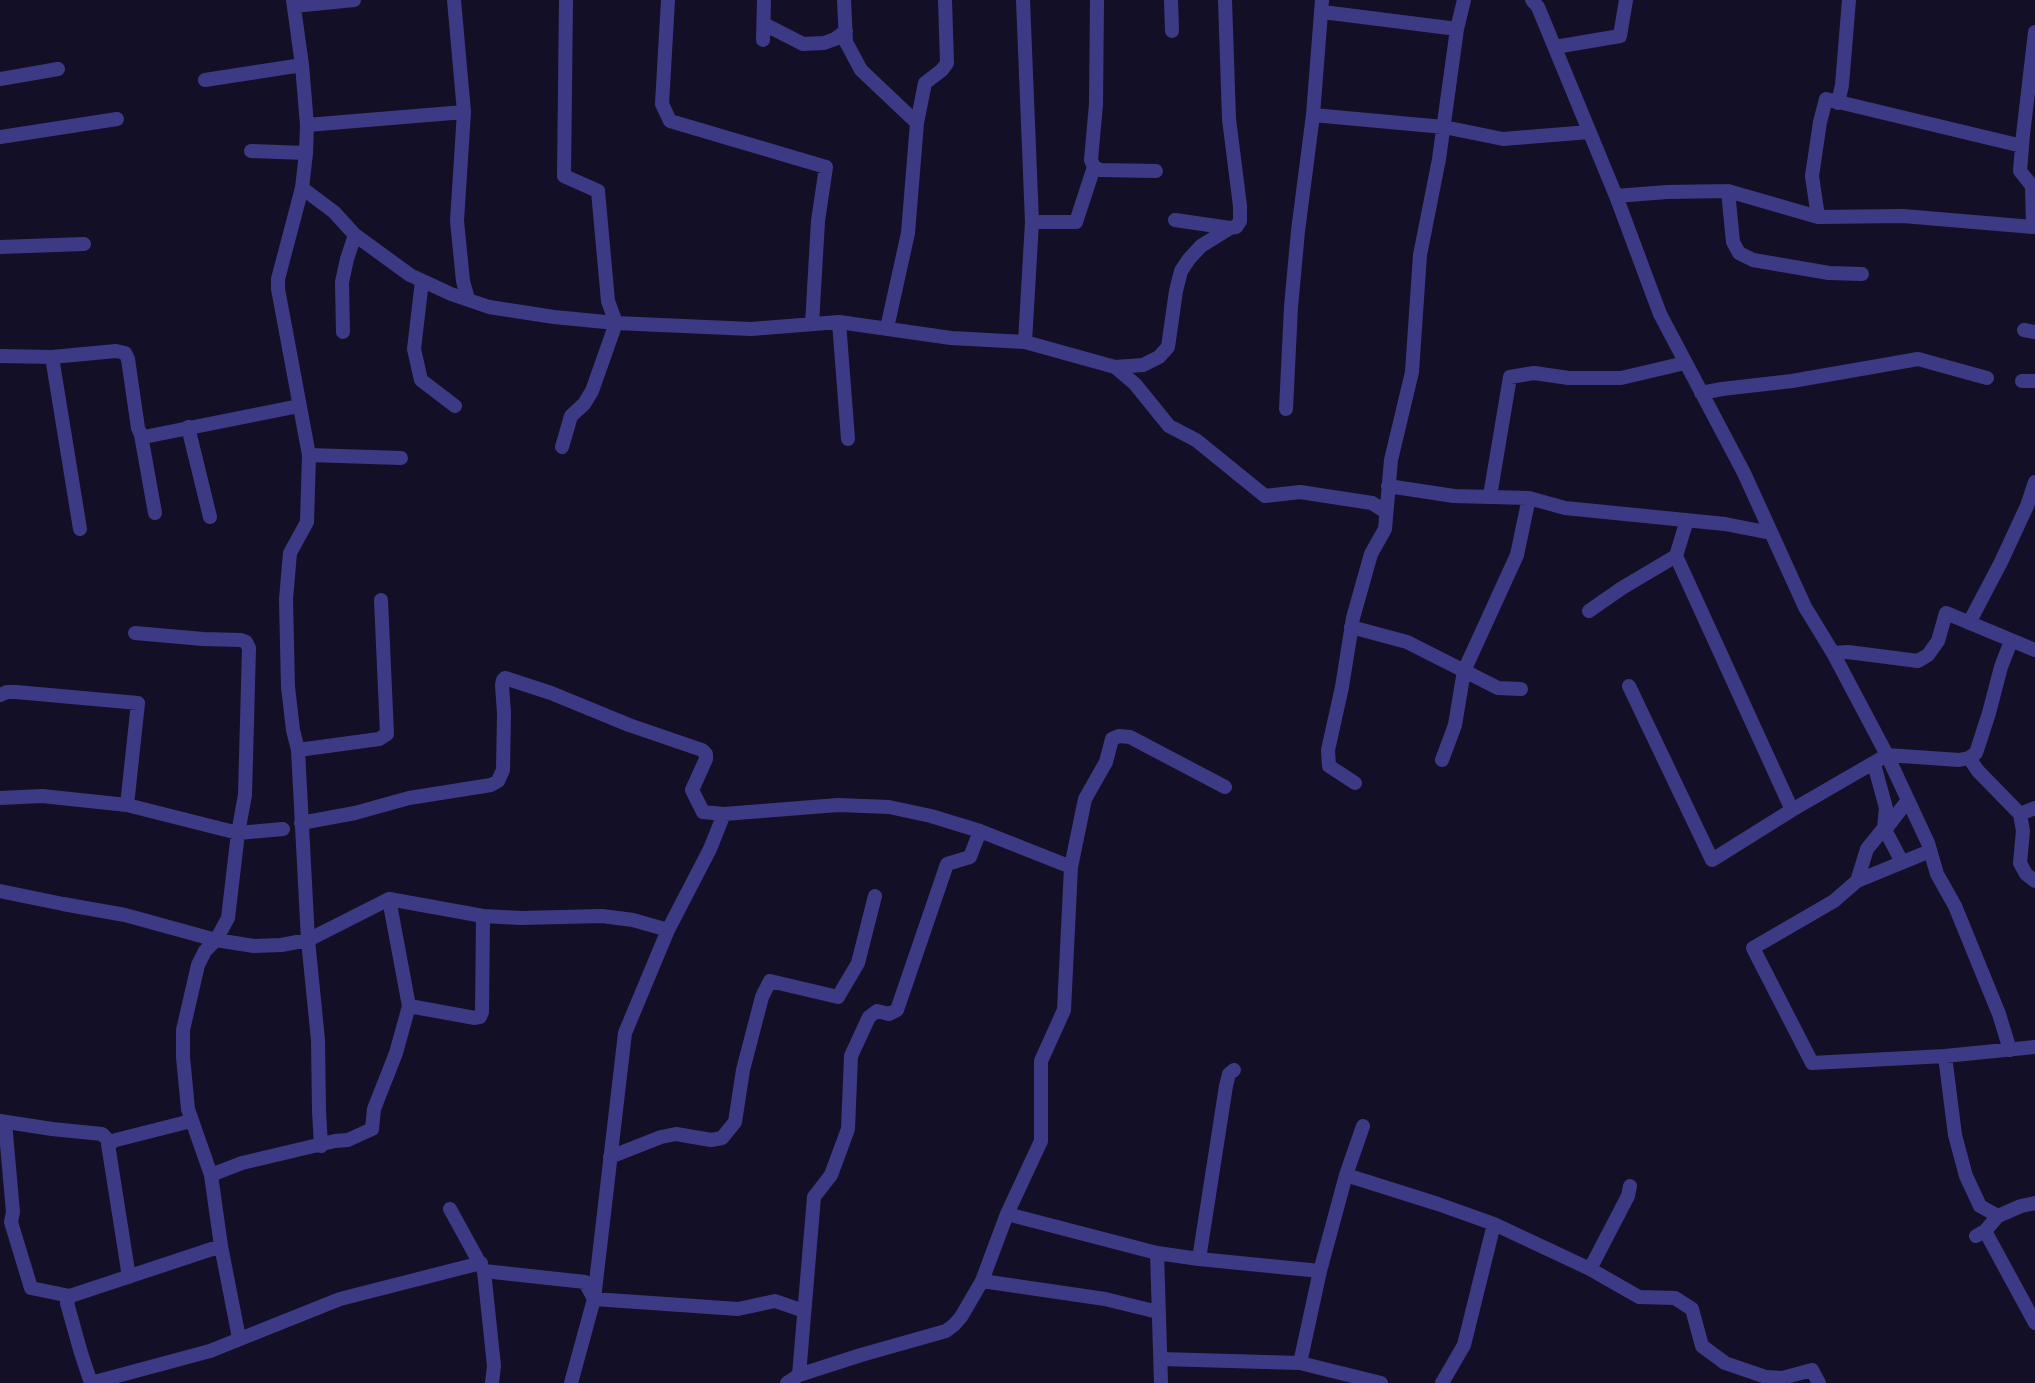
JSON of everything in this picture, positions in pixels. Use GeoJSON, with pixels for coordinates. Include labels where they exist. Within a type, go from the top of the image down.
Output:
{"type":"FeatureCollection","features":[{"type":"Feature","properties":{"kind":"street"},"geometry":{"type":"LineString","coordinates":[[321,1146],[318,1040],[308,940],[298,750],[293,730],[288,687],[286,599],[290,553],[307,522],[309,455],[278,279],[302,188],[306,153],[307,125],[294,3],[354,0]]}},
{"type":"Feature","properties":{"kind":"street"},"geometry":{"type":"LineString","coordinates":[[454,0],[464,112],[457,221],[463,281],[468,299]]}},
{"type":"Feature","properties":{"kind":"street"},"geometry":{"type":"LineString","coordinates":[[562,447],[571,416],[584,404],[592,390],[616,323],[608,300],[598,191],[564,176],[566,0]]}},
{"type":"Feature","properties":{"kind":"street"},"geometry":{"type":"LineString","coordinates":[[668,0],[662,104],[670,121],[826,167],[818,221],[812,324]]}},
{"type":"Feature","properties":{"kind":"street"},"geometry":{"type":"LineString","coordinates":[[763,40],[764,0]]}},
{"type":"Feature","properties":{"kind":"street"},"geometry":{"type":"LineString","coordinates":[[844,0],[846,42],[861,70],[917,123]]}},
{"type":"Feature","properties":{"kind":"street"},"geometry":{"type":"LineString","coordinates":[[887,328],[908,233],[917,123],[925,82],[942,70],[947,63],[945,0]]}},
{"type":"Feature","properties":{"kind":"street"},"geometry":{"type":"LineString","coordinates":[[1023,0],[1032,222],[1025,342]]}},
{"type":"Feature","properties":{"kind":"street"},"geometry":{"type":"LineString","coordinates":[[1097,0],[1096,104],[1091,160],[1100,170],[1156,171]]}},
{"type":"Feature","properties":{"kind":"street"},"geometry":{"type":"LineString","coordinates":[[1172,0],[1172,32]]}},
{"type":"Feature","properties":{"kind":"street"},"geometry":{"type":"LineString","coordinates":[[302,188],[334,212],[356,236],[410,275],[489,307],[616,323],[751,329],[839,322],[951,338],[1025,342],[1115,367],[1143,365],[1159,357],[1168,346],[1176,291],[1181,271],[1189,259],[1201,246],[1236,226],[1240,221],[1229,119],[1225,0]]}},
{"type":"Feature","properties":{"kind":"street"},"geometry":{"type":"LineString","coordinates":[[1355,783],[1329,766],[1328,750],[1352,627],[1371,554],[1385,529],[1391,460],[1412,372],[1420,255],[1439,159],[1457,29],[1464,0]]}},
{"type":"Feature","properties":{"kind":"street"},"geometry":{"type":"LineString","coordinates":[[1532,0],[1538,7],[1616,196],[1660,314],[1744,473],[1805,607],[1833,653],[1887,755],[1930,851],[1937,874],[1955,906],[1999,1014],[2010,1050]]}},
{"type":"Feature","properties":{"kind":"street"},"geometry":{"type":"LineString","coordinates":[[1555,47],[1620,36],[1626,0]]}},
{"type":"Feature","properties":{"kind":"street"},"geometry":{"type":"LineString","coordinates":[[1838,103],[1842,85],[1849,0]]}},
{"type":"Feature","properties":{"kind":"street"},"geometry":{"type":"LineString","coordinates":[[1286,409],[1291,307],[1313,114],[1322,6],[1457,29]]}},
{"type":"Feature","properties":{"kind":"street"},"geometry":{"type":"LineString","coordinates":[[764,24],[803,44],[824,43],[846,31]]}},
{"type":"Feature","properties":{"kind":"street"},"geometry":{"type":"LineString","coordinates":[[1616,196],[1728,191],[1818,217],[1903,216],[2033,227],[2032,186],[2020,171],[2035,32]]}},
{"type":"Feature","properties":{"kind":"street"},"geometry":{"type":"LineString","coordinates":[[205,80],[302,65]]}},
{"type":"Feature","properties":{"kind":"street"},"geometry":{"type":"LineString","coordinates":[[0,79],[58,69]]}},
{"type":"Feature","properties":{"kind":"street"},"geometry":{"type":"LineString","coordinates":[[1818,217],[1812,176],[1826,99],[2022,146]]}},
{"type":"Feature","properties":{"kind":"street"},"geometry":{"type":"LineString","coordinates":[[307,125],[464,112]]}},
{"type":"Feature","properties":{"kind":"street"},"geometry":{"type":"LineString","coordinates":[[1313,114],[1444,127],[1503,139],[1589,132]]}},
{"type":"Feature","properties":{"kind":"street"},"geometry":{"type":"LineString","coordinates":[[0,137],[117,119]]}},
{"type":"Feature","properties":{"kind":"street"},"geometry":{"type":"LineString","coordinates":[[251,151],[306,153]]}},
{"type":"Feature","properties":{"kind":"street"},"geometry":{"type":"LineString","coordinates":[[1032,222],[1076,222],[1095,167]]}},
{"type":"Feature","properties":{"kind":"street"},"geometry":{"type":"LineString","coordinates":[[1728,191],[1733,242],[1738,253],[1753,260],[1829,273],[1862,274]]}},
{"type":"Feature","properties":{"kind":"street"},"geometry":{"type":"LineString","coordinates":[[1175,220],[1230,228]]}},
{"type":"Feature","properties":{"kind":"street"},"geometry":{"type":"LineString","coordinates":[[343,332],[342,282],[347,259],[356,236]]}},
{"type":"Feature","properties":{"kind":"street"},"geometry":{"type":"LineString","coordinates":[[0,247],[84,244]]}},
{"type":"Feature","properties":{"kind":"street"},"geometry":{"type":"LineString","coordinates":[[422,281],[414,349],[422,380],[455,406]]}},
{"type":"Feature","properties":{"kind":"street"},"geometry":{"type":"LineString","coordinates":[[839,322],[848,440]]}},
{"type":"Feature","properties":{"kind":"street"},"geometry":{"type":"LineString","coordinates":[[0,356],[52,357],[117,351],[125,353],[128,359],[138,428],[155,513]]}},
{"type":"Feature","properties":{"kind":"street"},"geometry":{"type":"LineString","coordinates":[[52,357],[80,530]]}},
{"type":"Feature","properties":{"kind":"street"},"geometry":{"type":"LineString","coordinates":[[1701,393],[1792,381],[1918,359],[1987,378]]}},
{"type":"Feature","properties":{"kind":"street"},"geometry":{"type":"LineString","coordinates":[[1490,496],[1510,377],[1534,374],[1569,378],[1622,378],[1685,363]]}},
{"type":"Feature","properties":{"kind":"street"},"geometry":{"type":"LineString","coordinates":[[1115,367],[1135,384],[1169,426],[1196,440],[1265,496],[1300,492],[1372,503],[1386,512]]}},
{"type":"Feature","properties":{"kind":"street"},"geometry":{"type":"LineString","coordinates":[[141,435],[144,437],[299,406]]}},
{"type":"Feature","properties":{"kind":"street"},"geometry":{"type":"LineString","coordinates":[[188,427],[210,517]]}},
{"type":"Feature","properties":{"kind":"street"},"geometry":{"type":"LineString","coordinates":[[309,455],[401,458]]}},
{"type":"Feature","properties":{"kind":"street"},"geometry":{"type":"LineString","coordinates":[[1969,623],[2023,515],[2035,482]]}},
{"type":"Feature","properties":{"kind":"street"},"geometry":{"type":"LineString","coordinates":[[1388,486],[1454,496],[1529,498],[1565,508],[1725,524],[1771,533]]}},
{"type":"Feature","properties":{"kind":"street"},"geometry":{"type":"LineString","coordinates":[[1442,760],[1455,725],[1464,671],[1517,555],[1529,498]]}},
{"type":"Feature","properties":{"kind":"street"},"geometry":{"type":"LineString","coordinates":[[1687,520],[1676,556],[1792,810]]}},
{"type":"Feature","properties":{"kind":"street"},"geometry":{"type":"LineString","coordinates":[[1589,611],[1622,588],[1676,556]]}},
{"type":"Feature","properties":{"kind":"street"},"geometry":{"type":"LineString","coordinates":[[298,750],[379,739],[387,734],[381,600]]}},
{"type":"Feature","properties":{"kind":"street"},"geometry":{"type":"LineString","coordinates":[[1833,653],[1848,652],[1918,661],[1928,654],[1938,641],[1946,613],[2035,650]]}},
{"type":"Feature","properties":{"kind":"street"},"geometry":{"type":"LineString","coordinates":[[1352,627],[1407,642],[1498,688],[1521,689]]}},
{"type":"Feature","properties":{"kind":"street"},"geometry":{"type":"LineString","coordinates":[[135,633],[241,640],[246,642],[249,648],[245,795],[228,918],[198,965],[183,1030],[188,1109],[211,1174],[221,1246],[239,1338]]}},
{"type":"Feature","properties":{"kind":"street"},"geometry":{"type":"LineString","coordinates":[[1629,686],[1712,860],[1887,755],[1959,760],[1969,758],[1976,753],[2001,668],[2012,641]]}},
{"type":"Feature","properties":{"kind":"street"},"geometry":{"type":"LineString","coordinates":[[301,823],[355,813],[409,798],[491,785],[498,781],[503,770],[502,680],[505,678],[552,693],[629,725],[702,750],[706,754],[706,759],[692,790],[703,812],[724,814],[837,805],[888,807],[931,816],[980,831],[1071,867]]}},
{"type":"Feature","properties":{"kind":"street"},"geometry":{"type":"LineString","coordinates":[[0,695],[16,692],[138,703],[127,805]]}},
{"type":"Feature","properties":{"kind":"street"},"geometry":{"type":"LineString","coordinates":[[787,1383],[799,1376],[861,1355],[946,1331],[961,1317],[982,1281],[1007,1214],[1041,1141],[1041,1061],[1064,1010],[1071,867],[1085,799],[1106,762],[1112,739],[1119,736],[1130,737],[1226,787]]}},
{"type":"Feature","properties":{"kind":"street"},"geometry":{"type":"LineString","coordinates":[[1969,758],[1978,771],[2020,814],[2024,831],[2020,863],[2026,874],[2035,881]]}},
{"type":"Feature","properties":{"kind":"street"},"geometry":{"type":"LineString","coordinates":[[1874,764],[1886,807],[1884,829],[1902,862]]}},
{"type":"Feature","properties":{"kind":"street"},"geometry":{"type":"LineString","coordinates":[[0,798],[42,796],[127,805],[238,833],[283,829]]}},
{"type":"Feature","properties":{"kind":"street"},"geometry":{"type":"LineString","coordinates":[[1857,881],[1867,849],[1908,800]]}},
{"type":"Feature","properties":{"kind":"street"},"geometry":{"type":"LineString","coordinates":[[2020,814],[2035,808]]}},
{"type":"Feature","properties":{"kind":"street"},"geometry":{"type":"LineString","coordinates":[[571,1383],[594,1299],[626,1034],[668,930],[710,849],[724,814]]}},
{"type":"Feature","properties":{"kind":"street"},"geometry":{"type":"LineString","coordinates":[[799,1376],[814,1197],[831,1174],[848,1129],[851,1056],[868,1017],[878,1011],[889,1014],[897,1010],[947,864],[970,857],[980,831]]}},
{"type":"Feature","properties":{"kind":"street"},"geometry":{"type":"LineString","coordinates":[[1930,851],[1857,881],[1834,901],[1753,948],[1812,1063],[1945,1056],[2035,1047]]}},
{"type":"Feature","properties":{"kind":"street"},"geometry":{"type":"LineString","coordinates":[[0,891],[125,915],[216,940],[254,946],[281,945],[308,940],[390,899],[483,916],[521,918],[602,916],[633,920],[668,930]]}},
{"type":"Feature","properties":{"kind":"street"},"geometry":{"type":"LineString","coordinates":[[610,1157],[661,1137],[676,1134],[711,1140],[722,1138],[735,1122],[743,1070],[762,997],[770,981],[838,997],[858,963],[875,896]]}},
{"type":"Feature","properties":{"kind":"street"},"geometry":{"type":"LineString","coordinates":[[211,1174],[242,1163],[348,1140],[372,1129],[374,1109],[396,1053],[409,1006],[390,899]]}},
{"type":"Feature","properties":{"kind":"street"},"geometry":{"type":"LineString","coordinates":[[409,1006],[480,1017],[482,1012],[483,916]]}},
{"type":"Feature","properties":{"kind":"street"},"geometry":{"type":"LineString","coordinates":[[1945,1056],[1955,1136],[1966,1176],[1980,1206],[1998,1216]]}},
{"type":"Feature","properties":{"kind":"street"},"geometry":{"type":"LineString","coordinates":[[1199,1260],[1226,1086],[1229,1074],[1234,1070]]}},
{"type":"Feature","properties":{"kind":"street"},"geometry":{"type":"LineString","coordinates":[[110,1142],[191,1120]]}},
{"type":"Feature","properties":{"kind":"street"},"geometry":{"type":"LineString","coordinates":[[110,1142],[102,1134],[52,1130],[2,1121],[13,1212],[6,1221],[31,1288],[70,1296],[221,1246]]}},
{"type":"Feature","properties":{"kind":"street"},"geometry":{"type":"LineString","coordinates":[[1300,1363],[1320,1271],[1346,1175],[1363,1126]]}},
{"type":"Feature","properties":{"kind":"street"},"geometry":{"type":"LineString","coordinates":[[110,1142],[109,1152],[129,1277]]}},
{"type":"Feature","properties":{"kind":"street"},"geometry":{"type":"LineString","coordinates":[[1346,1175],[1494,1224],[1590,1269],[1639,1296],[1675,1298],[1692,1309],[1702,1346],[1725,1363],[1766,1377],[1782,1378],[1812,1370],[1819,1383]]}},
{"type":"Feature","properties":{"kind":"street"},"geometry":{"type":"LineString","coordinates":[[1590,1269],[1628,1196],[1630,1186]]}},
{"type":"Feature","properties":{"kind":"street"},"geometry":{"type":"LineString","coordinates":[[2035,1203],[2021,1206],[1998,1216],[1981,1233],[2035,1323]]}},
{"type":"Feature","properties":{"kind":"street"},"geometry":{"type":"LineString","coordinates":[[450,1209],[483,1267],[494,1366],[492,1383]]}},
{"type":"Feature","properties":{"kind":"street"},"geometry":{"type":"LineString","coordinates":[[1007,1214],[1157,1252],[1199,1260],[1320,1271]]}},
{"type":"Feature","properties":{"kind":"street"},"geometry":{"type":"LineString","coordinates":[[1443,1383],[1464,1345],[1494,1224]]}},
{"type":"Feature","properties":{"kind":"street"},"geometry":{"type":"LineString","coordinates":[[1157,1252],[1161,1383]]}},
{"type":"Feature","properties":{"kind":"street"},"geometry":{"type":"LineString","coordinates":[[70,1296],[67,1303],[70,1318],[91,1383],[210,1351],[340,1299],[483,1267],[585,1282],[594,1299]]}},
{"type":"Feature","properties":{"kind":"street"},"geometry":{"type":"LineString","coordinates":[[982,1281],[1105,1299],[1158,1312]]}},
{"type":"Feature","properties":{"kind":"street"},"geometry":{"type":"LineString","coordinates":[[594,1299],[738,1309],[775,1301],[804,1311]]}},
{"type":"Feature","properties":{"kind":"street"},"geometry":{"type":"LineString","coordinates":[[1161,1359],[1300,1363],[1381,1383]]}}]}
